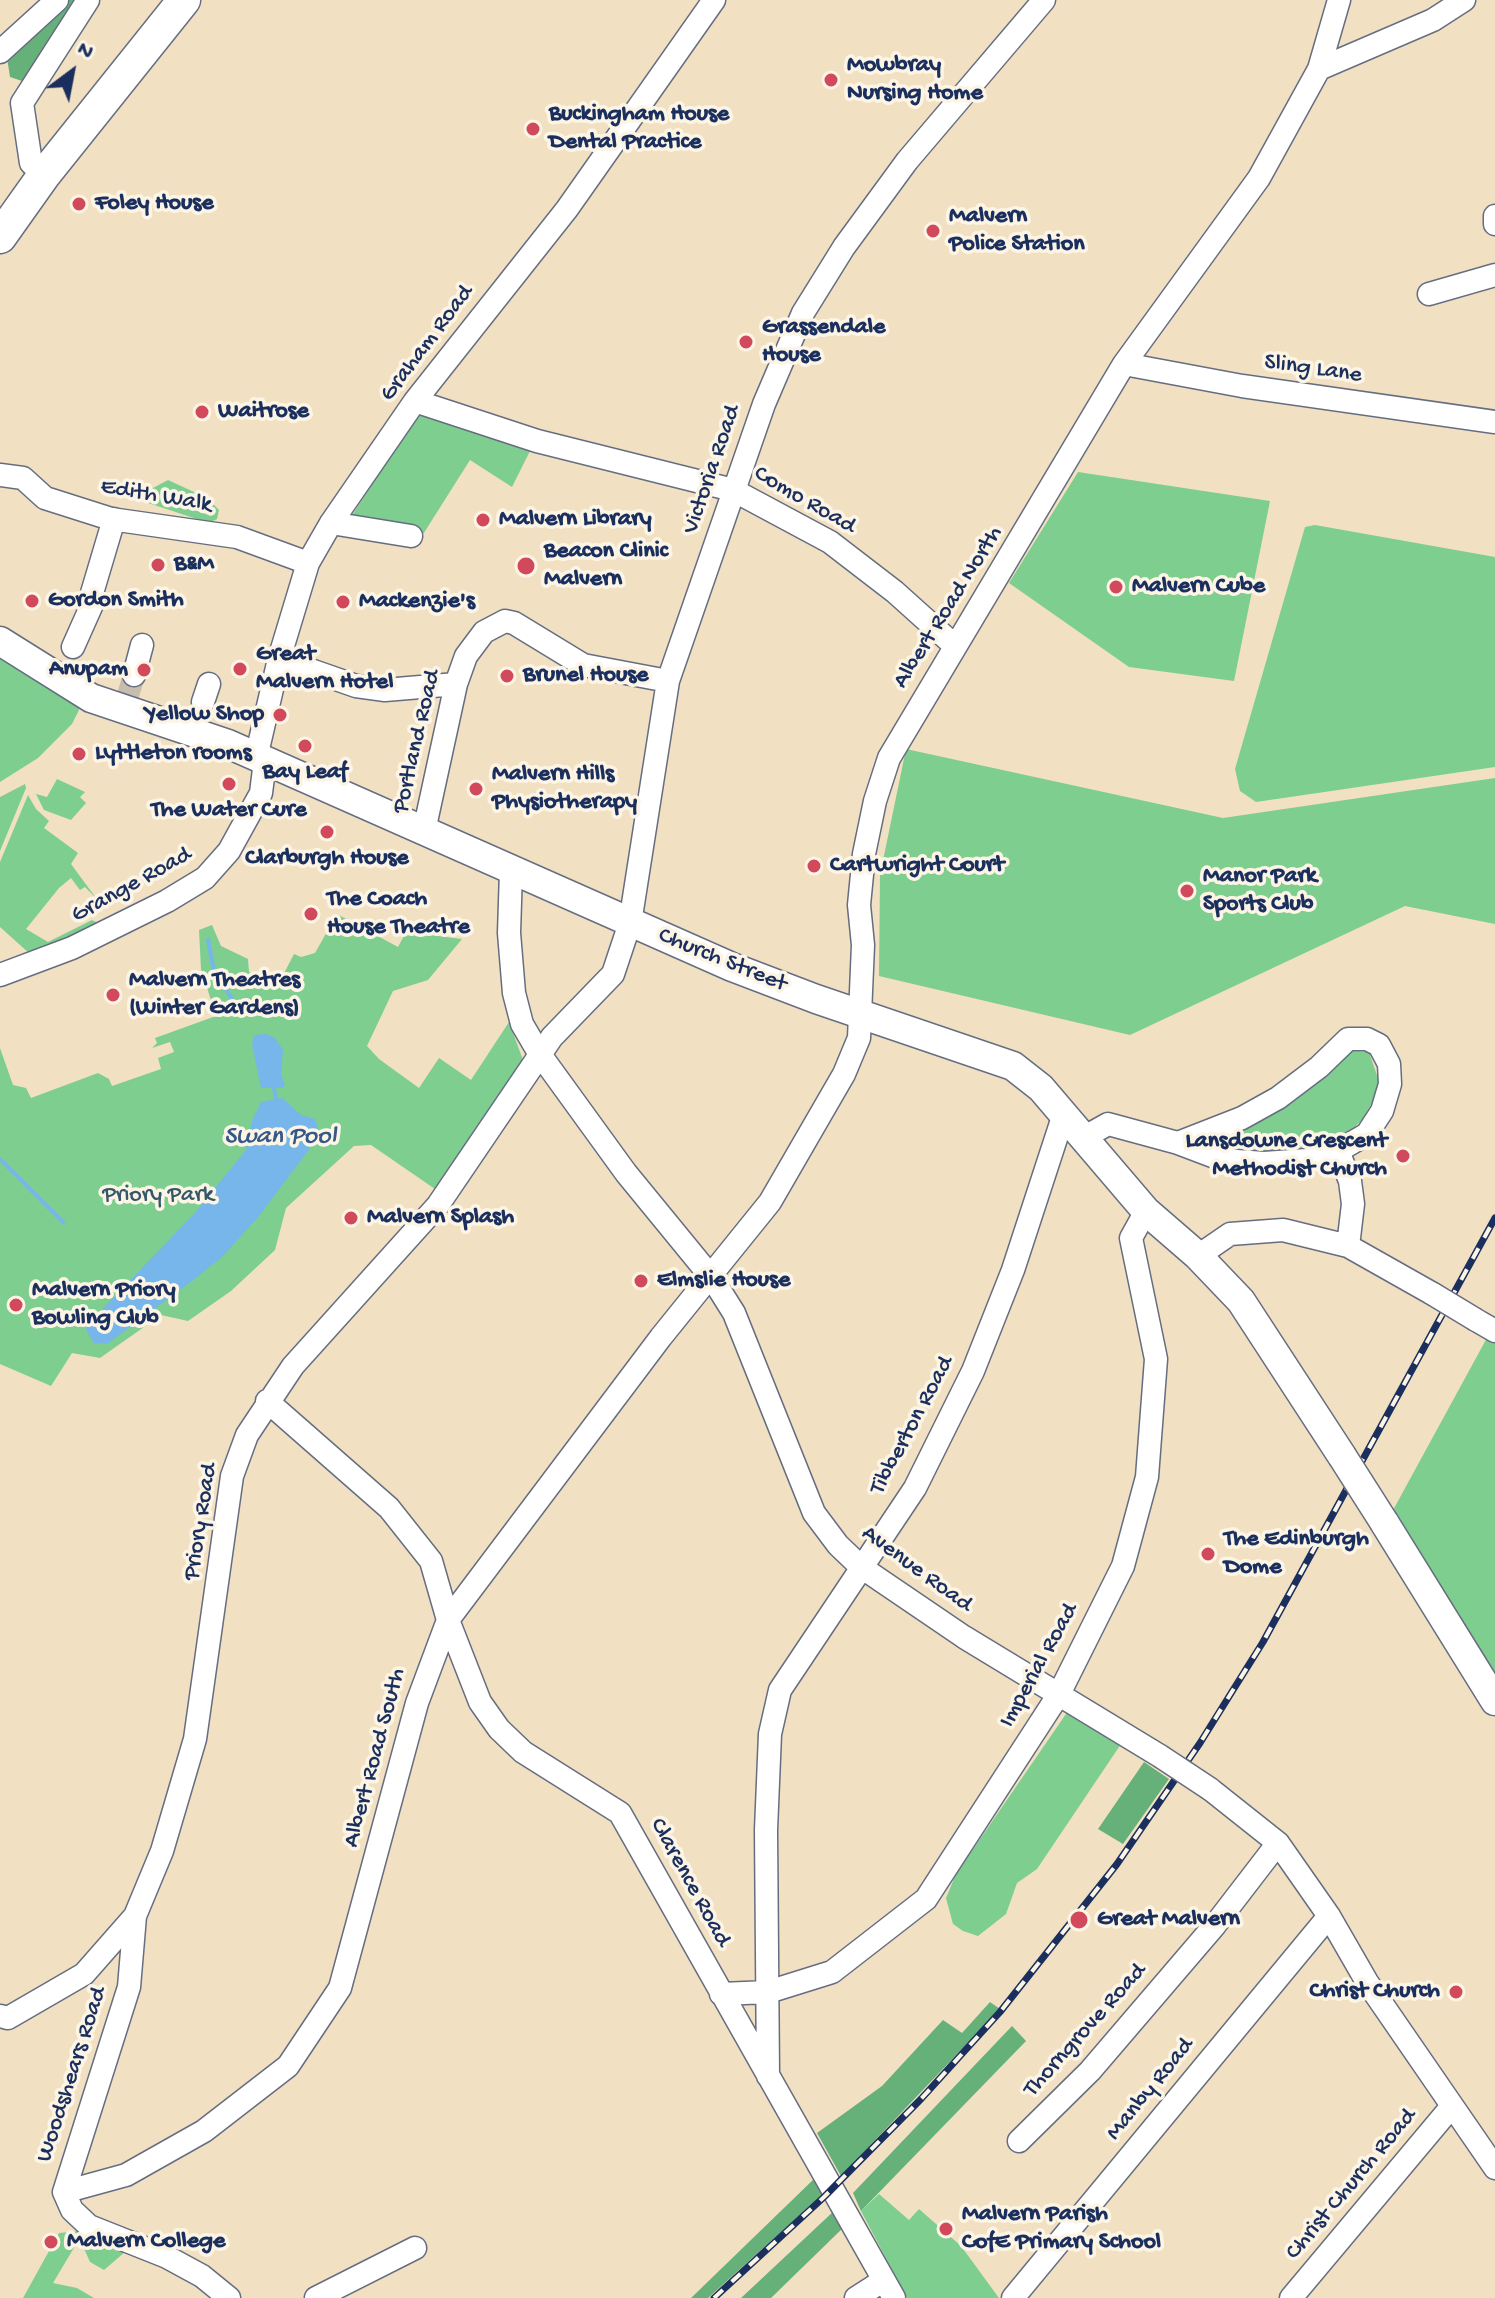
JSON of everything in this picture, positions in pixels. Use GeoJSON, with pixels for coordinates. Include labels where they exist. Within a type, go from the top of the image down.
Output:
{"type":"FeatureCollection","features":[{"type":"Feature","properties":{"kind":"highway"},"geometry":{"type":"LineString","coordinates":[[0,237],[44,175],[184,0]]}},
{"type":"Feature","properties":{"kind":"main road","name":"Church Street"},"geometry":{"type":"LineString","coordinates":[[0,641],[65,664],[89,697],[126,704],[202,708],[258,757],[732,967],[1013,1066],[1041,1088],[1146,1211],[1198,1256],[1241,1301],[1495,1701]]}},
{"type":"Feature","properties":{"kind":"street"},"geometry":{"type":"LineString","coordinates":[[0,52],[57,0]]}},
{"type":"Feature","properties":{"kind":"street"},"geometry":{"type":"LineString","coordinates":[[44,175],[31,163],[22,103],[88,0]]}},
{"type":"Feature","properties":{"kind":"street","name":"Graham Road"},"geometry":{"type":"LineString","coordinates":[[258,757],[279,659],[308,563],[331,523],[415,401],[567,209],[714,0]]}},
{"type":"Feature","properties":{"kind":"street","name":"Victoria Road"},"geometry":{"type":"LineString","coordinates":[[539,1053],[613,974],[630,923],[668,681],[764,404],[803,313],[844,247],[924,140],[1044,0]]}},
{"type":"Feature","properties":{"kind":"street","name":"Albert Road North"},"geometry":{"type":"LineString","coordinates":[[712,1278],[770,1202],[844,1074],[859,1038],[863,945],[859,905],[864,854],[875,801],[889,758],[1124,364],[1259,178],[1319,69],[1339,0]]}},
{"type":"Feature","properties":{"kind":"street"},"geometry":{"type":"LineString","coordinates":[[1319,69],[1433,20],[1464,0]]}},
{"type":"Feature","properties":{"kind":"street"},"geometry":{"type":"LineString","coordinates":[[1429,294],[1495,275]]}},
{"type":"Feature","properties":{"kind":"street","name":"Sling Lane"},"geometry":{"type":"LineString","coordinates":[[1124,364],[1242,386],[1495,422]]}},
{"type":"Feature","properties":{"kind":"street","name":"Como Road"},"geometry":{"type":"LineString","coordinates":[[415,401],[514,435],[733,490],[830,542],[895,592],[955,646]]}},
{"type":"Feature","properties":{"kind":"street","name":"Edith Walk"},"geometry":{"type":"LineString","coordinates":[[0,475],[23,478],[45,498],[114,519],[237,537],[308,563]]}},
{"type":"Feature","properties":{"kind":"street"},"geometry":{"type":"LineString","coordinates":[[65,664],[94,600],[92,593],[114,519]]}},
{"type":"Feature","properties":{"kind":"street"},"geometry":{"type":"LineString","coordinates":[[331,523],[411,536]]}},
{"type":"Feature","properties":{"kind":"street","name":"Portland Road"},"geometry":{"type":"LineString","coordinates":[[424,831],[456,684],[476,640],[505,621],[583,665],[668,681]]}},
{"type":"Feature","properties":{"kind":"street"},"geometry":{"type":"LineString","coordinates":[[134,675],[142,645]]}},
{"type":"Feature","properties":{"kind":"street"},"geometry":{"type":"LineString","coordinates":[[279,659],[356,686],[385,690],[456,684]]}},
{"type":"Feature","properties":{"kind":"street","name":"Grange Road"},"geometry":{"type":"LineString","coordinates":[[0,975],[72,948],[167,901],[205,878],[229,851],[261,793],[264,769],[258,757]]}},
{"type":"Feature","properties":{"kind":"street","name":"Avenue Road"},"geometry":{"type":"LineString","coordinates":[[511,871],[509,933],[514,993],[522,1024],[539,1053],[626,1173],[712,1278],[734,1313],[814,1513],[838,1545],[861,1567],[964,1637],[1210,1789],[1278,1843],[1329,1916],[1367,1982],[1495,2168]]}},
{"type":"Feature","properties":{"kind":"street"},"geometry":{"type":"LineString","coordinates":[[1083,1138],[1108,1124],[1178,1143],[1223,1160],[1264,1163],[1307,1160],[1338,1151],[1367,1134],[1382,1111],[1390,1084],[1389,1064],[1379,1045],[1367,1039],[1348,1039],[1278,1098],[1242,1118],[1178,1143]]}},
{"type":"Feature","properties":{"kind":"street","name":"Priory Road"},"geometry":{"type":"LineString","coordinates":[[0,2016],[8,2018],[84,1974],[135,1916],[162,1851],[195,1739],[232,1476],[247,1435],[293,1366],[438,1205],[539,1053]]}},
{"type":"Feature","properties":{"kind":"street","name":"Tibberton Road"},"geometry":{"type":"LineString","coordinates":[[768,2077],[766,1830],[770,1734],[780,1690],[915,1488],[973,1371],[1013,1270],[1064,1114]]}},
{"type":"Feature","properties":{"kind":"street"},"geometry":{"type":"LineString","coordinates":[[1338,1151],[1350,1181],[1353,1204],[1348,1246]]}},
{"type":"Feature","properties":{"kind":"street","name":"Imperial Road"},"geometry":{"type":"LineString","coordinates":[[721,1994],[768,1992],[832,1972],[926,1899],[1059,1694],[1123,1566],[1147,1477],[1156,1359],[1131,1238],[1146,1211]]}},
{"type":"Feature","properties":{"kind":"street"},"geometry":{"type":"LineString","coordinates":[[1198,1256],[1211,1244],[1230,1234],[1283,1230],[1348,1246],[1485,1326]]}},
{"type":"Feature","properties":{"kind":"street","name":"Albert Road South"},"geometry":{"type":"LineString","coordinates":[[64,2192],[126,2175],[204,2131],[288,2066],[340,1988],[417,1703],[448,1620],[661,1337],[712,1278]]}},
{"type":"Feature","properties":{"kind":"street","name":"Clarence Road"},"geometry":{"type":"LineString","coordinates":[[267,1401],[389,1508],[431,1561],[448,1620],[480,1702],[499,1729],[523,1752],[620,1813],[889,2289]]}},
{"type":"Feature","properties":{"kind":"street","name":"Thorngrove Road"},"geometry":{"type":"LineString","coordinates":[[1019,2141],[1090,2071],[1215,1925],[1278,1843]]}},
{"type":"Feature","properties":{"kind":"street","name":"Woodshears Road"},"geometry":{"type":"LineString","coordinates":[[135,1916],[129,1987],[64,2192],[72,2210],[89,2226],[167,2257],[202,2276],[229,2298]]}},
{"type":"Feature","properties":{"kind":"street","name":"Manby Road"},"geometry":{"type":"LineString","coordinates":[[1013,2298],[1329,1916]]}},
{"type":"Feature","properties":{"kind":"street","name":"Christ Church Road"},"geometry":{"type":"LineString","coordinates":[[1291,2298],[1452,2106]]}},
{"type":"Feature","properties":{"kind":"street"},"geometry":{"type":"LineString","coordinates":[[316,2298],[415,2248]]}},
{"type":"Feature","properties":{"kind":"street"},"geometry":{"type":"LineString","coordinates":[[856,2298],[889,2289]]}},
{"type":"Feature","properties":{"kind":"green space"},"geometry":{"type":"Polygon","coordinates":[[[64,0],[80,0],[25,82],[10,77],[6,51],[64,0]]]}},
{"type":"Feature","properties":{"kind":"green space"},"geometry":{"type":"Polygon","coordinates":[[[419,412],[530,451],[512,487],[470,460],[415,547],[342,531],[419,412]]]}},
{"type":"Feature","properties":{"kind":"green space"},"geometry":{"type":"Polygon","coordinates":[[[1078,472],[1270,501],[1234,681],[1129,667],[1009,583],[1078,472]]]}},
{"type":"Feature","properties":{"kind":"green space"},"geometry":{"type":"Polygon","coordinates":[[[168,480],[207,498],[219,510],[217,519],[209,523],[145,502],[153,488],[168,480]]]}},
{"type":"Feature","properties":{"kind":"green space"},"geometry":{"type":"Polygon","coordinates":[[[1315,525],[1495,557],[1495,767],[1256,802],[1240,791],[1235,769],[1305,527],[1315,525]]]}},
{"type":"Feature","properties":{"kind":"green space"},"geometry":{"type":"Polygon","coordinates":[[[0,653],[78,703],[79,710],[72,724],[38,758],[0,782],[0,653]]]}},
{"type":"Feature","properties":{"kind":"green space","name":"Manor Park Sports Club"},"geometry":{"type":"Polygon","coordinates":[[[906,749],[1223,818],[1495,778],[1495,924],[1405,906],[1130,1035],[879,976],[880,875],[906,749]]]}},
{"type":"Feature","properties":{"kind":"green space"},"geometry":{"type":"Polygon","coordinates":[[[57,779],[85,792],[80,797],[86,803],[71,820],[44,810],[36,794],[47,797],[57,779]]]}},
{"type":"Feature","properties":{"kind":"green space"},"geometry":{"type":"Polygon","coordinates":[[[25,784],[26,788],[0,851],[0,797],[25,784]]]}},
{"type":"Feature","properties":{"kind":"green space"},"geometry":{"type":"Polygon","coordinates":[[[28,795],[36,809],[49,821],[44,828],[78,853],[71,864],[96,898],[85,887],[80,890],[71,878],[26,929],[48,942],[92,920],[100,924],[29,953],[0,927],[0,862],[28,795]]]}},
{"type":"Feature","properties":{"kind":"green space","name":"Priory Park"},"geometry":{"type":"Polygon","coordinates":[[[337,914],[398,947],[406,932],[462,939],[428,980],[393,991],[367,1046],[379,1059],[419,1088],[439,1058],[471,1080],[509,1022],[523,1060],[480,1128],[435,1189],[371,1145],[354,1146],[286,1208],[275,1250],[231,1291],[188,1321],[161,1315],[100,1358],[72,1353],[51,1386],[0,1364],[0,1048],[13,1085],[26,1088],[31,1098],[98,1073],[109,1079],[112,1086],[161,1069],[158,1058],[174,1052],[170,1042],[152,1048],[157,1043],[155,1038],[216,1016],[201,969],[199,930],[212,925],[221,946],[248,959],[249,972],[270,979],[269,982],[277,987],[294,954],[301,957],[315,953],[337,914]]]}},
{"type":"Feature","properties":{"kind":"green space"},"geometry":{"type":"Polygon","coordinates":[[[1349,1051],[1369,1052],[1381,1087],[1362,1120],[1334,1146],[1288,1156],[1222,1155],[1214,1137],[1283,1108],[1349,1051]]]}},
{"type":"Feature","properties":{"kind":"green space"},"geometry":{"type":"Polygon","coordinates":[[[1488,1336],[1495,1339],[1495,1674],[1392,1512],[1488,1336]]]}},
{"type":"Feature","properties":{"kind":"green space"},"geometry":{"type":"Polygon","coordinates":[[[1068,1711],[1121,1744],[1037,1869],[1017,1883],[1006,1914],[978,1936],[963,1931],[953,1924],[946,1898],[956,1874],[1068,1711]]]}},
{"type":"Feature","properties":{"kind":"green space"},"geometry":{"type":"Polygon","coordinates":[[[1144,1762],[1169,1779],[1123,1844],[1098,1829],[1144,1762]]]}},
{"type":"Feature","properties":{"kind":"green space"},"geometry":{"type":"Polygon","coordinates":[[[990,2002],[1000,2009],[841,2176],[817,2133],[882,2086],[943,2020],[962,2033],[990,2002]]]}},
{"type":"Feature","properties":{"kind":"green space"},"geometry":{"type":"Polygon","coordinates":[[[1012,2026],[1026,2041],[861,2211],[853,2193],[1012,2026]]]}},
{"type":"Feature","properties":{"kind":"green space"},"geometry":{"type":"Polygon","coordinates":[[[816,2177],[824,2193],[708,2298],[691,2298],[816,2177]]]}},
{"type":"Feature","properties":{"kind":"green space"},"geometry":{"type":"Polygon","coordinates":[[[879,2194],[909,2220],[919,2209],[961,2246],[999,2298],[907,2298],[861,2211],[879,2194]]]}},
{"type":"Feature","properties":{"kind":"green space"},"geometry":{"type":"Polygon","coordinates":[[[835,2210],[845,2226],[771,2298],[741,2298],[835,2210]]]}},
{"type":"Feature","properties":{"kind":"green space"},"geometry":{"type":"Polygon","coordinates":[[[80,2231],[125,2252],[104,2270],[90,2262],[82,2244],[75,2246],[53,2283],[77,2288],[94,2298],[23,2298],[59,2233],[80,2231]]]}},
{"type":"Feature","properties":{"kind":"water"},"geometry":{"type":"Polygon","coordinates":[[[266,1034],[275,1038],[283,1050],[281,1075],[285,1085],[282,1088],[261,1088],[252,1044],[254,1035],[266,1034]]]}},
{"type":"Feature","properties":{"kind":"water","name":"Swan Pool"},"geometry":{"type":"Polygon","coordinates":[[[282,1098],[301,1115],[315,1119],[320,1135],[259,1216],[223,1256],[192,1281],[107,1344],[94,1343],[86,1330],[88,1324],[193,1215],[246,1150],[252,1121],[261,1102],[282,1098]]]}},
{"type":"Feature","properties":{"kind":"waterway"},"geometry":{"type":"LineString","coordinates":[[208,940],[214,971],[241,1013]]}},
{"type":"Feature","properties":{"kind":"waterway"},"geometry":{"type":"LineString","coordinates":[[274,1088],[276,1100]]}},
{"type":"Feature","properties":{"kind":"waterway"},"geometry":{"type":"LineString","coordinates":[[0,1159],[63,1222]]}},
{"type":"Feature","properties":{"kind":"tunnel"},"geometry":{"type":"LineString","coordinates":[[127,699],[134,675]]}},
{"type":"Feature","properties":{"kind":"railway"},"geometry":{"type":"LineString","coordinates":[[714,2298],[824,2197],[921,2099],[1000,2012],[1117,1864],[1200,1743],[1263,1642],[1495,1218]]}},
{"type":"Feature","properties":{"kind":"place","name":"Mowbray Nursing Home"},"geometry":{"type":"Point","coordinates":[831,80]}},
{"type":"Feature","properties":{"kind":"place","name":"Buckingham House Dental Practice"},"geometry":{"type":"Point","coordinates":[533,129]}},
{"type":"Feature","properties":{"kind":"place","name":"Foley House"},"geometry":{"type":"Point","coordinates":[79,204]}},
{"type":"Feature","properties":{"kind":"place","name":"Malvern Police Station"},"geometry":{"type":"Point","coordinates":[933,231]}},
{"type":"Feature","properties":{"kind":"place","name":"Grassendale House"},"geometry":{"type":"Point","coordinates":[746,342]}},
{"type":"Feature","properties":{"kind":"place","name":"Waitrose"},"geometry":{"type":"Point","coordinates":[202,412]}},
{"type":"Feature","properties":{"kind":"place","name":"Malvern Library"},"geometry":{"type":"Point","coordinates":[483,520]}},
{"type":"Feature","properties":{"kind":"place","name":"B&M"},"geometry":{"type":"Point","coordinates":[158,565]}},
{"type":"Feature","properties":{"kind":"place","name":"Beacon Clinic Malvern"},"geometry":{"type":"Point","coordinates":[526,566]}},
{"type":"Feature","properties":{"kind":"place","name":"Malvern Cube"},"geometry":{"type":"Point","coordinates":[1116,587]}},
{"type":"Feature","properties":{"kind":"place","name":"Gordon Smith"},"geometry":{"type":"Point","coordinates":[32,601]}},
{"type":"Feature","properties":{"kind":"place","name":"Mackenzie's"},"geometry":{"type":"Point","coordinates":[343,602]}},
{"type":"Feature","properties":{"kind":"place","name":"Great Malvern Hotel"},"geometry":{"type":"Point","coordinates":[240,669]}},
{"type":"Feature","properties":{"kind":"place","name":"Anupam"},"geometry":{"type":"Point","coordinates":[144,670]}},
{"type":"Feature","properties":{"kind":"place","name":"Brunel House"},"geometry":{"type":"Point","coordinates":[507,676]}},
{"type":"Feature","properties":{"kind":"place","name":"Yellow Shop"},"geometry":{"type":"Point","coordinates":[280,715]}},
{"type":"Feature","properties":{"kind":"place","name":"Bay Leaf"},"geometry":{"type":"Point","coordinates":[305,746]}},
{"type":"Feature","properties":{"kind":"place","name":"Lyttleton rooms"},"geometry":{"type":"Point","coordinates":[79,754]}},
{"type":"Feature","properties":{"kind":"place","name":"The Water Cure"},"geometry":{"type":"Point","coordinates":[229,784]}},
{"type":"Feature","properties":{"kind":"place","name":"Malvern Hills Physiotherapy"},"geometry":{"type":"Point","coordinates":[476,789]}},
{"type":"Feature","properties":{"kind":"place","name":"Clarburgh House"},"geometry":{"type":"Point","coordinates":[327,832]}},
{"type":"Feature","properties":{"kind":"place","name":"Cartwright Court"},"geometry":{"type":"Point","coordinates":[814,866]}},
{"type":"Feature","properties":{"kind":"place","name":"Manor Park Sports Club"},"geometry":{"type":"Point","coordinates":[1187,891]}},
{"type":"Feature","properties":{"kind":"place","name":"The Coach House Theatre"},"geometry":{"type":"Point","coordinates":[311,914]}},
{"type":"Feature","properties":{"kind":"place","name":"Malvern Theatres (Winter Gardens)"},"geometry":{"type":"Point","coordinates":[113,995]}},
{"type":"Feature","properties":{"kind":"place","name":"Lansdowne Crescent Methodist Church"},"geometry":{"type":"Point","coordinates":[1403,1156]}},
{"type":"Feature","properties":{"kind":"place","name":"Malvern Splash"},"geometry":{"type":"Point","coordinates":[351,1218]}},
{"type":"Feature","properties":{"kind":"place","name":"Elmslie House"},"geometry":{"type":"Point","coordinates":[641,1281]}},
{"type":"Feature","properties":{"kind":"place","name":"Malvern Priory Bowling Club"},"geometry":{"type":"Point","coordinates":[16,1305]}},
{"type":"Feature","properties":{"kind":"place","name":"The Edinburgh Dome"},"geometry":{"type":"Point","coordinates":[1208,1554]}},
{"type":"Feature","properties":{"kind":"place","name":"Great Malvern"},"geometry":{"type":"Point","coordinates":[1079,1920]}},
{"type":"Feature","properties":{"kind":"place","name":"Christ Church"},"geometry":{"type":"Point","coordinates":[1456,1992]}},
{"type":"Feature","properties":{"kind":"place","name":"Malvern Parish CofE Primary School"},"geometry":{"type":"Point","coordinates":[946,2229]}},
{"type":"Feature","properties":{"kind":"place","name":"Malvern College"},"geometry":{"type":"Point","coordinates":[51,2242]}}]}
